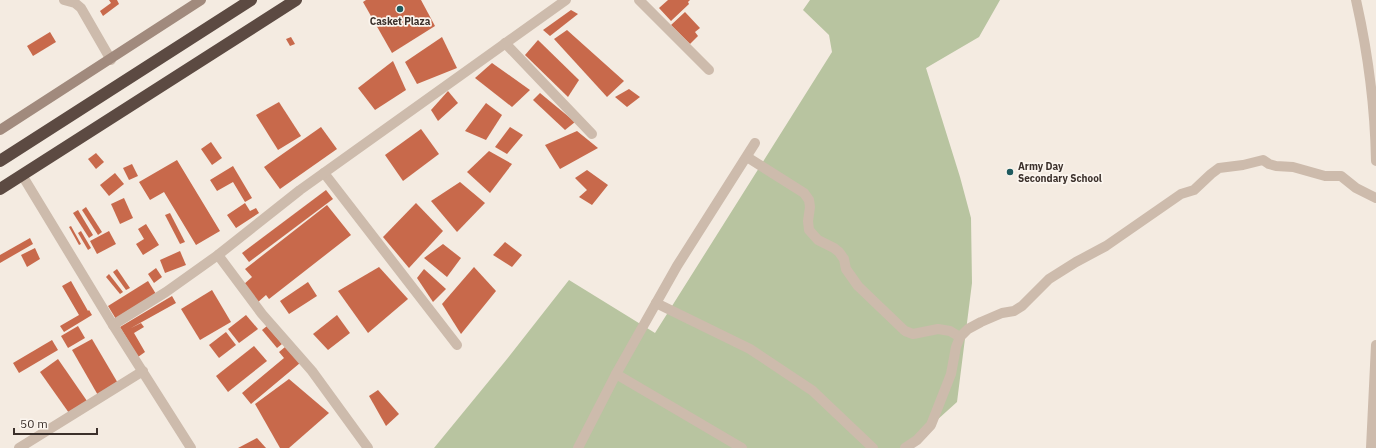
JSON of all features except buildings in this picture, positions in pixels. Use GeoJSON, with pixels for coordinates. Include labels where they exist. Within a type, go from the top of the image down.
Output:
{"type":"FeatureCollection","features":[{"type":"Feature","properties":{"kind":"highway"},"geometry":{"type":"LineString","coordinates":[[0,161],[250,0]]}},
{"type":"Feature","properties":{"kind":"highway"},"geometry":{"type":"LineString","coordinates":[[0,189],[296,0]]}},
{"type":"Feature","properties":{"kind":"main road"},"geometry":{"type":"LineString","coordinates":[[0,130],[111,60],[202,0]]}},
{"type":"Feature","properties":{"kind":"street"},"geometry":{"type":"LineString","coordinates":[[64,0],[75,3],[81,8],[111,60]]}},
{"type":"Feature","properties":{"kind":"street"},"geometry":{"type":"LineString","coordinates":[[113,325],[166,292],[218,255],[300,190],[566,0]]}},
{"type":"Feature","properties":{"kind":"street"},"geometry":{"type":"LineString","coordinates":[[640,0],[709,70]]}},
{"type":"Feature","properties":{"kind":"street"},"geometry":{"type":"LineString","coordinates":[[1356,0],[1362,24],[1375,119],[1376,161]]}},
{"type":"Feature","properties":{"kind":"street"},"geometry":{"type":"LineString","coordinates":[[505,43],[592,134]]}},
{"type":"Feature","properties":{"kind":"street"},"geometry":{"type":"LineString","coordinates":[[578,448],[616,374],[677,266],[756,143]]}},
{"type":"Feature","properties":{"kind":"street"},"geometry":{"type":"LineString","coordinates":[[747,157],[804,193],[810,207],[808,221],[809,230],[818,240],[840,252],[844,259],[846,269],[858,286],[905,331],[913,334],[938,330],[950,332],[960,337]]}},
{"type":"Feature","properties":{"kind":"street"},"geometry":{"type":"LineString","coordinates":[[905,448],[917,440],[931,425],[951,374],[956,347],[960,337],[968,329],[1002,313],[1022,306],[1049,279],[1106,246],[1181,194],[1194,190],[1219,168],[1243,165],[1263,160],[1269,164],[1293,167],[1325,176],[1341,176],[1356,188],[1376,198]]}},
{"type":"Feature","properties":{"kind":"street"},"geometry":{"type":"LineString","coordinates":[[324,173],[457,346]]}},
{"type":"Feature","properties":{"kind":"street"},"geometry":{"type":"LineString","coordinates":[[22,174],[113,325],[192,448]]}},
{"type":"Feature","properties":{"kind":"street"},"geometry":{"type":"LineString","coordinates":[[218,255],[262,314],[312,371],[368,448]]}},
{"type":"Feature","properties":{"kind":"street"},"geometry":{"type":"LineString","coordinates":[[656,303],[757,354],[813,391],[873,448]]}},
{"type":"Feature","properties":{"kind":"street"},"geometry":{"type":"LineString","coordinates":[[1371,448],[1376,345]]}},
{"type":"Feature","properties":{"kind":"street"},"geometry":{"type":"LineString","coordinates":[[19,448],[143,371]]}},
{"type":"Feature","properties":{"kind":"street"},"geometry":{"type":"LineString","coordinates":[[616,374],[742,448]]}},
{"type":"Feature","properties":{"kind":"green space"},"geometry":{"type":"Polygon","coordinates":[[[810,0],[1000,0],[979,37],[926,68],[960,177],[971,218],[972,283],[957,402],[906,448],[434,448],[569,280],[655,333],[832,52],[829,35],[803,10],[810,0]]]}},
{"type":"Feature","properties":{"kind":"place","name":"Casket Plaza"},"geometry":{"type":"Point","coordinates":[400,9]}},
{"type":"Feature","properties":{"kind":"place","name":"Army Day Secondary School"},"geometry":{"type":"Point","coordinates":[1010,172]}}]}
